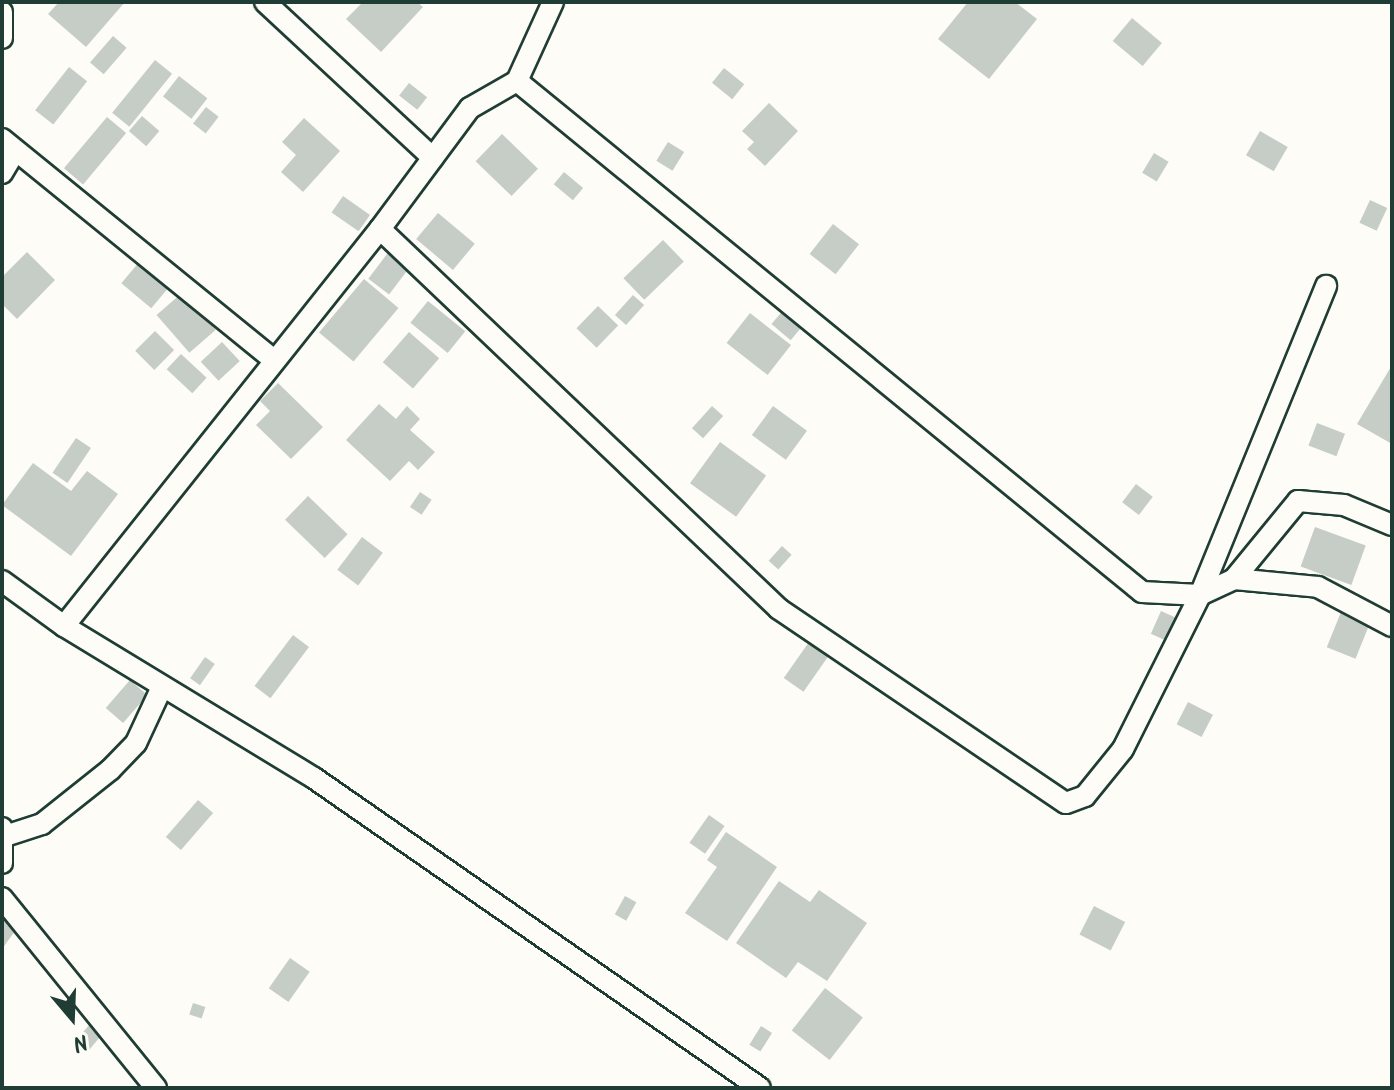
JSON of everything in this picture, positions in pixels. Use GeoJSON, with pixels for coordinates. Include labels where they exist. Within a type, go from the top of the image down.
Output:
{"type":"FeatureCollection","features":[{"type":"Feature","properties":{"kind":"street"},"geometry":{"type":"LineString","coordinates":[[265,2],[433,158]]}},
{"type":"Feature","properties":{"kind":"street"},"geometry":{"type":"LineString","coordinates":[[64,626],[380,229],[470,108],[517,81],[553,2]]}},
{"type":"Feature","properties":{"kind":"street"},"geometry":{"type":"LineString","coordinates":[[2,12],[2,38]]}},
{"type":"Feature","properties":{"kind":"street"},"geometry":{"type":"LineString","coordinates":[[517,81],[1142,592],[1200,595],[1234,579],[1298,501],[1344,505],[1392,525]]}},
{"type":"Feature","properties":{"kind":"street"},"geometry":{"type":"LineString","coordinates":[[2,173],[9,145],[274,360]]}},
{"type":"Feature","properties":{"kind":"street"},"geometry":{"type":"LineString","coordinates":[[380,229],[779,609],[1066,803],[1085,796],[1123,749],[1200,595],[1326,286]]}},
{"type":"Feature","properties":{"kind":"street"},"geometry":{"type":"LineString","coordinates":[[1234,579],[1318,587],[1392,626]]}},
{"type":"Feature","properties":{"kind":"street"},"geometry":{"type":"LineString","coordinates":[[3,585],[162,687],[314,778],[760,1088]]}},
{"type":"Feature","properties":{"kind":"street"},"geometry":{"type":"LineString","coordinates":[[2,863],[3,834],[42,824],[110,770],[136,743],[162,687]]}},
{"type":"Feature","properties":{"kind":"street"},"geometry":{"type":"LineString","coordinates":[[2,898],[156,1088]]}},
{"type":"Feature","properties":{"kind":"building"},"geometry":{"type":"Polygon","coordinates":[[[59,2],[125,2],[86,47],[48,14],[59,2]]]}},
{"type":"Feature","properties":{"kind":"building"},"geometry":{"type":"Polygon","coordinates":[[[363,2],[417,2],[423,7],[381,52],[346,19],[363,2]]]}},
{"type":"Feature","properties":{"kind":"building"},"geometry":{"type":"Polygon","coordinates":[[[968,2],[1015,2],[1037,19],[989,79],[938,39],[968,2]]]}},
{"type":"Feature","properties":{"kind":"building"},"geometry":{"type":"Polygon","coordinates":[[[1132,18],[1162,43],[1143,66],[1113,41],[1132,18]]]}},
{"type":"Feature","properties":{"kind":"building"},"geometry":{"type":"Polygon","coordinates":[[[113,36],[127,48],[104,74],[90,62],[113,36]]]}},
{"type":"Feature","properties":{"kind":"building"},"geometry":{"type":"Polygon","coordinates":[[[155,60],[172,74],[129,127],[112,113],[155,60]]]}},
{"type":"Feature","properties":{"kind":"building"},"geometry":{"type":"Polygon","coordinates":[[[69,67],[87,81],[53,125],[35,110],[69,67]]]}},
{"type":"Feature","properties":{"kind":"building"},"geometry":{"type":"Polygon","coordinates":[[[724,68],[744,84],[732,99],[712,83],[724,68]]]}},
{"type":"Feature","properties":{"kind":"building"},"geometry":{"type":"Polygon","coordinates":[[[179,76],[207,98],[191,119],[163,96],[179,76]]]}},
{"type":"Feature","properties":{"kind":"building"},"geometry":{"type":"Polygon","coordinates":[[[409,83],[427,97],[417,110],[399,96],[409,83]]]}},
{"type":"Feature","properties":{"kind":"building"},"geometry":{"type":"Polygon","coordinates":[[[769,103],[798,131],[765,166],[747,149],[754,142],[742,131],[769,103]]]}},
{"type":"Feature","properties":{"kind":"building"},"geometry":{"type":"Polygon","coordinates":[[[206,107],[219,117],[206,133],[193,124],[206,107]]]}},
{"type":"Feature","properties":{"kind":"building"},"geometry":{"type":"Polygon","coordinates":[[[142,116],[159,131],[146,146],[129,131],[142,116]]]}},
{"type":"Feature","properties":{"kind":"building"},"geometry":{"type":"Polygon","coordinates":[[[107,117],[126,133],[83,184],[64,168],[107,117]]]}},
{"type":"Feature","properties":{"kind":"building"},"geometry":{"type":"Polygon","coordinates":[[[304,118],[340,151],[303,192],[281,172],[296,155],[282,142],[304,118]]]}},
{"type":"Feature","properties":{"kind":"building"},"geometry":{"type":"Polygon","coordinates":[[[1260,131],[1288,147],[1274,171],[1246,155],[1260,131]]]}},
{"type":"Feature","properties":{"kind":"building"},"geometry":{"type":"Polygon","coordinates":[[[502,134],[538,169],[512,196],[476,161],[502,134]]]}},
{"type":"Feature","properties":{"kind":"building"},"geometry":{"type":"Polygon","coordinates":[[[668,142],[684,152],[672,171],[656,161],[668,142]]]}},
{"type":"Feature","properties":{"kind":"building"},"geometry":{"type":"Polygon","coordinates":[[[1154,153],[1169,162],[1157,181],[1142,173],[1154,153]]]}},
{"type":"Feature","properties":{"kind":"building"},"geometry":{"type":"Polygon","coordinates":[[[564,172],[583,188],[573,200],[554,184],[564,172]]]}},
{"type":"Feature","properties":{"kind":"building"},"geometry":{"type":"Polygon","coordinates":[[[343,196],[370,215],[359,231],[332,212],[343,196]]]}},
{"type":"Feature","properties":{"kind":"building"},"geometry":{"type":"Polygon","coordinates":[[[1370,200],[1387,208],[1377,231],[1359,223],[1370,200]]]}},
{"type":"Feature","properties":{"kind":"building"},"geometry":{"type":"Polygon","coordinates":[[[438,213],[475,244],[453,270],[416,239],[438,213]]]}},
{"type":"Feature","properties":{"kind":"building"},"geometry":{"type":"Polygon","coordinates":[[[833,224],[859,244],[836,274],[810,254],[833,224]]]}},
{"type":"Feature","properties":{"kind":"building"},"geometry":{"type":"Polygon","coordinates":[[[663,240],[684,262],[644,300],[623,278],[663,240]]]}},
{"type":"Feature","properties":{"kind":"building"},"geometry":{"type":"Polygon","coordinates":[[[390,250],[411,266],[389,294],[368,279],[390,250]]]}},
{"type":"Feature","properties":{"kind":"building"},"geometry":{"type":"Polygon","coordinates":[[[27,252],[55,280],[17,319],[2,304],[2,277],[27,252]]]}},
{"type":"Feature","properties":{"kind":"building"},"geometry":{"type":"Polygon","coordinates":[[[140,261],[170,286],[151,308],[121,283],[140,261]]]}},
{"type":"Feature","properties":{"kind":"building"},"geometry":{"type":"Polygon","coordinates":[[[364,279],[398,308],[353,362],[319,333],[364,279]]]}},
{"type":"Feature","properties":{"kind":"building"},"geometry":{"type":"Polygon","coordinates":[[[183,292],[216,330],[189,353],[157,315],[183,292]]]}},
{"type":"Feature","properties":{"kind":"building"},"geometry":{"type":"Polygon","coordinates":[[[633,295],[644,305],[626,325],[615,315],[633,295]]]}},
{"type":"Feature","properties":{"kind":"building"},"geometry":{"type":"Polygon","coordinates":[[[428,301],[465,331],[448,353],[410,323],[428,301]]]}},
{"type":"Feature","properties":{"kind":"building"},"geometry":{"type":"Polygon","coordinates":[[[598,306],[618,325],[597,348],[576,328],[598,306]]]}},
{"type":"Feature","properties":{"kind":"building"},"geometry":{"type":"Polygon","coordinates":[[[785,308],[804,324],[791,340],[772,324],[785,308]]]}},
{"type":"Feature","properties":{"kind":"building"},"geometry":{"type":"Polygon","coordinates":[[[750,313],[791,345],[768,375],[727,343],[750,313]]]}},
{"type":"Feature","properties":{"kind":"building"},"geometry":{"type":"Polygon","coordinates":[[[155,331],[174,350],[154,370],[135,351],[155,331]]]}},
{"type":"Feature","properties":{"kind":"building"},"geometry":{"type":"Polygon","coordinates":[[[409,332],[439,358],[413,388],[383,362],[409,332]]]}},
{"type":"Feature","properties":{"kind":"building"},"geometry":{"type":"Polygon","coordinates":[[[222,342],[240,361],[219,381],[201,362],[222,342]]]}},
{"type":"Feature","properties":{"kind":"building"},"geometry":{"type":"Polygon","coordinates":[[[181,354],[207,378],[192,393],[167,369],[181,354]]]}},
{"type":"Feature","properties":{"kind":"building"},"geometry":{"type":"Polygon","coordinates":[[[1392,365],[1392,444],[1357,424],[1392,365]]]}},
{"type":"Feature","properties":{"kind":"building"},"geometry":{"type":"Polygon","coordinates":[[[278,383],[323,427],[291,459],[256,425],[270,411],[260,401],[278,383]]]}},
{"type":"Feature","properties":{"kind":"building"},"geometry":{"type":"Polygon","coordinates":[[[379,404],[396,419],[407,406],[420,419],[410,430],[435,452],[418,470],[409,461],[390,481],[346,440],[379,404]]]}},
{"type":"Feature","properties":{"kind":"building"},"geometry":{"type":"Polygon","coordinates":[[[712,406],[723,416],[703,438],[692,428],[712,406]]]}},
{"type":"Feature","properties":{"kind":"building"},"geometry":{"type":"Polygon","coordinates":[[[773,406],[807,431],[786,460],[752,435],[773,406]]]}},
{"type":"Feature","properties":{"kind":"building"},"geometry":{"type":"Polygon","coordinates":[[[1317,423],[1345,434],[1336,456],[1308,445],[1317,423]]]}},
{"type":"Feature","properties":{"kind":"building"},"geometry":{"type":"Polygon","coordinates":[[[76,438],[91,448],[67,483],[53,473],[76,438]]]}},
{"type":"Feature","properties":{"kind":"building"},"geometry":{"type":"Polygon","coordinates":[[[720,442],[766,476],[736,517],[690,483],[720,442]]]}},
{"type":"Feature","properties":{"kind":"building"},"geometry":{"type":"Polygon","coordinates":[[[33,463],[71,491],[87,471],[118,494],[71,556],[2,505],[33,463]]]}},
{"type":"Feature","properties":{"kind":"building"},"geometry":{"type":"Polygon","coordinates":[[[1136,484],[1153,497],[1139,515],[1122,502],[1136,484]]]}},
{"type":"Feature","properties":{"kind":"building"},"geometry":{"type":"Polygon","coordinates":[[[420,492],[432,500],[422,515],[410,507],[420,492]]]}},
{"type":"Feature","properties":{"kind":"building"},"geometry":{"type":"Polygon","coordinates":[[[308,496],[348,534],[325,558],[285,520],[308,496]]]}},
{"type":"Feature","properties":{"kind":"building"},"geometry":{"type":"Polygon","coordinates":[[[1315,527],[1366,545],[1351,585],[1301,566],[1315,527]]]}},
{"type":"Feature","properties":{"kind":"building"},"geometry":{"type":"Polygon","coordinates":[[[362,537],[383,553],[358,585],[337,570],[362,537]]]}},
{"type":"Feature","properties":{"kind":"building"},"geometry":{"type":"Polygon","coordinates":[[[782,546],[792,555],[778,570],[769,561],[782,546]]]}},
{"type":"Feature","properties":{"kind":"building"},"geometry":{"type":"Polygon","coordinates":[[[1161,611],[1181,620],[1171,643],[1151,634],[1161,611]]]}},
{"type":"Feature","properties":{"kind":"building"},"geometry":{"type":"Polygon","coordinates":[[[1341,612],[1370,624],[1356,659],[1327,647],[1341,612]]]}},
{"type":"Feature","properties":{"kind":"building"},"geometry":{"type":"Polygon","coordinates":[[[293,635],[309,647],[270,698],[254,686],[293,635]]]}},
{"type":"Feature","properties":{"kind":"building"},"geometry":{"type":"Polygon","coordinates":[[[809,642],[829,656],[803,692],[784,678],[809,642]]]}},
{"type":"Feature","properties":{"kind":"building"},"geometry":{"type":"Polygon","coordinates":[[[205,657],[215,664],[200,685],[190,678],[205,657]]]}},
{"type":"Feature","properties":{"kind":"building"},"geometry":{"type":"Polygon","coordinates":[[[130,680],[147,695],[123,723],[106,708],[130,680]]]}},
{"type":"Feature","properties":{"kind":"building"},"geometry":{"type":"Polygon","coordinates":[[[1188,702],[1213,715],[1202,737],[1177,724],[1188,702]]]}},
{"type":"Feature","properties":{"kind":"building"},"geometry":{"type":"Polygon","coordinates":[[[198,800],[213,813],[181,850],[166,837],[198,800]]]}},
{"type":"Feature","properties":{"kind":"building"},"geometry":{"type":"Polygon","coordinates":[[[709,815],[725,826],[705,854],[689,843],[709,815]]]}},
{"type":"Feature","properties":{"kind":"building"},"geometry":{"type":"Polygon","coordinates":[[[726,832],[777,867],[727,941],[685,913],[717,867],[707,860],[726,832]]]}},
{"type":"Feature","properties":{"kind":"building"},"geometry":{"type":"Polygon","coordinates":[[[779,881],[810,902],[819,890],[867,923],[827,981],[798,962],[786,978],[736,943],[779,881]]]}},
{"type":"Feature","properties":{"kind":"building"},"geometry":{"type":"Polygon","coordinates":[[[625,896],[636,902],[626,921],[615,914],[625,896]]]}},
{"type":"Feature","properties":{"kind":"building"},"geometry":{"type":"Polygon","coordinates":[[[1094,906],[1125,922],[1111,950],[1079,935],[1094,906]]]}},
{"type":"Feature","properties":{"kind":"building"},"geometry":{"type":"Polygon","coordinates":[[[2,913],[15,931],[2,949],[2,913]]]}},
{"type":"Feature","properties":{"kind":"building"},"geometry":{"type":"Polygon","coordinates":[[[290,958],[310,972],[288,1002],[269,988],[290,958]]]}},
{"type":"Feature","properties":{"kind":"building"},"geometry":{"type":"Polygon","coordinates":[[[825,988],[863,1018],[830,1060],[792,1031],[825,988]]]}},
{"type":"Feature","properties":{"kind":"building"},"geometry":{"type":"Polygon","coordinates":[[[193,1003],[205,1007],[202,1018],[189,1014],[193,1003]]]}},
{"type":"Feature","properties":{"kind":"building"},"geometry":{"type":"Polygon","coordinates":[[[90,1024],[102,1034],[87,1052],[75,1042],[90,1024]]]}},
{"type":"Feature","properties":{"kind":"building"},"geometry":{"type":"Polygon","coordinates":[[[761,1026],[772,1033],[760,1052],[749,1045],[761,1026]]]}}]}
